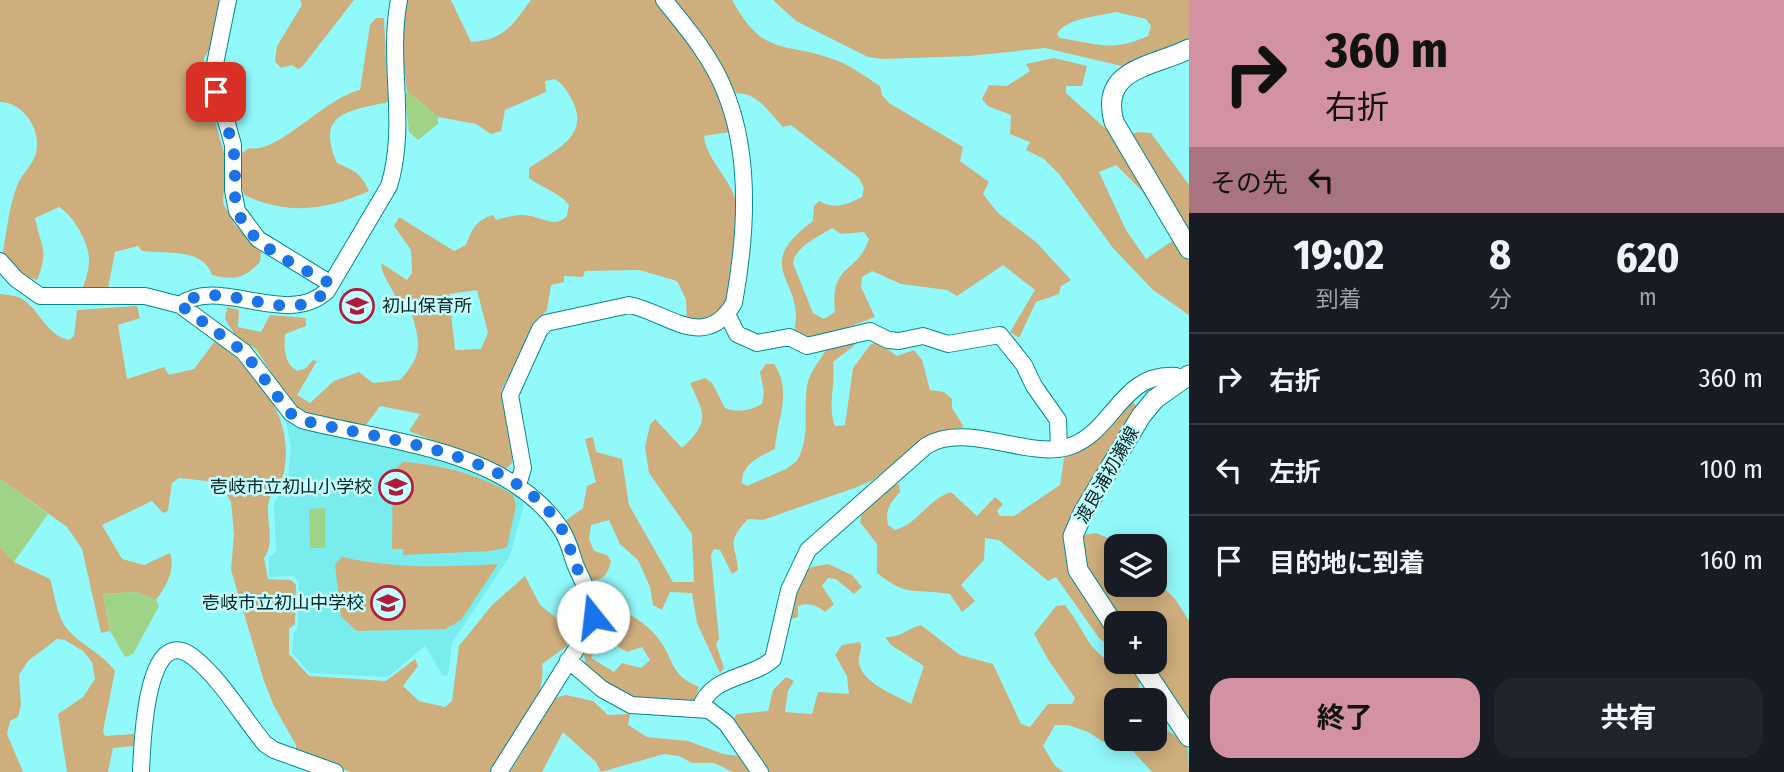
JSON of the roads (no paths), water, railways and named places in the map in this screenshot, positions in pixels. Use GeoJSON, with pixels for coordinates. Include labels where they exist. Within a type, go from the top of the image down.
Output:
{"type":"FeatureCollection","features":[{"type":"Feature","properties":{"kind":"main road"},"geometry":{"type":"LineString","coordinates":[[1189,50],[1125,76],[1114,87],[1110,108],[1114,122],[1189,249]]}},
{"type":"Feature","properties":{"kind":"main road","name":"渡良浦初瀬線"},"geometry":{"type":"LineString","coordinates":[[1105,611],[1078,570],[1073,536],[1083,513],[1141,416],[1155,399],[1184,378]]}},
{"type":"Feature","properties":{"kind":"main road"},"geometry":{"type":"LineString","coordinates":[[1147,674],[1189,737]]}},
{"type":"Feature","properties":{"kind":"street"},"geometry":{"type":"LineString","coordinates":[[228,0],[213,74],[235,157],[233,190],[237,211],[258,239],[331,284]]}},
{"type":"Feature","properties":{"kind":"street"},"geometry":{"type":"LineString","coordinates":[[180,305],[199,295],[264,303],[308,304],[317,300],[331,284],[389,186],[394,171],[399,131],[393,53],[399,0]]}},
{"type":"Feature","properties":{"kind":"street"},"geometry":{"type":"LineString","coordinates":[[519,485],[523,468],[510,395],[540,329],[547,323],[629,305],[685,327],[712,324],[727,314],[734,303],[744,181],[737,137],[727,96],[717,74],[690,32],[664,0]]}},
{"type":"Feature","properties":{"kind":"street"},"geometry":{"type":"LineString","coordinates":[[0,261],[16,279],[40,296],[145,296],[180,305],[244,352],[290,413],[302,420],[424,447],[495,472],[519,485],[563,531],[593,609],[592,624],[499,772]]}},
{"type":"Feature","properties":{"kind":"street"},"geometry":{"type":"LineString","coordinates":[[727,314],[737,334],[757,343],[789,337],[807,346],[870,331],[888,340],[899,341],[923,335],[948,344],[1000,335],[1024,365],[1034,386],[1058,420],[1059,449]]}},
{"type":"Feature","properties":{"kind":"street"},"geometry":{"type":"LineString","coordinates":[[700,709],[703,699],[714,688],[726,680],[757,670],[773,659],[789,590],[808,550],[926,446],[934,441],[954,437],[1059,449],[1082,440],[1137,385],[1163,375],[1184,378]]}},
{"type":"Feature","properties":{"kind":"street"},"geometry":{"type":"LineString","coordinates":[[141,772],[144,724],[155,667],[165,656],[178,651],[186,652],[200,664],[265,744],[274,750],[335,772]]}},
{"type":"Feature","properties":{"kind":"street"},"geometry":{"type":"LineString","coordinates":[[568,660],[618,701],[631,705],[709,710],[726,723],[760,772]]}},
{"type":"Feature","properties":{"kind":"place","name":"初山保育所"},"geometry":{"type":"Point","coordinates":[357,306]}},
{"type":"Feature","properties":{"kind":"place","name":"壱岐市立初山小学校"},"geometry":{"type":"Point","coordinates":[396,487]}},
{"type":"Feature","properties":{"kind":"place","name":"壱岐市立初山中学校"},"geometry":{"type":"Point","coordinates":[388,603]}}]}
